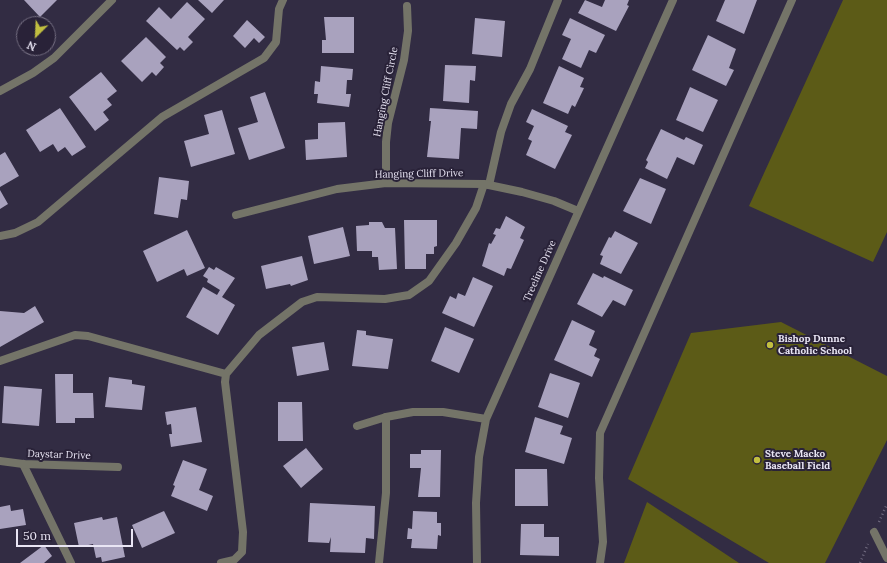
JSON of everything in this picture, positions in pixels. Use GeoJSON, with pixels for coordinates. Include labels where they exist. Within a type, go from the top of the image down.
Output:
{"type":"FeatureCollection","features":[{"type":"Feature","properties":{"kind":"street"},"geometry":{"type":"LineString","coordinates":[[0,91],[33,73],[54,58],[112,0]]}},
{"type":"Feature","properties":{"kind":"street"},"geometry":{"type":"LineString","coordinates":[[0,236],[15,233],[38,222],[162,117],[264,58],[276,42],[279,9],[283,0]]}},
{"type":"Feature","properties":{"kind":"street"},"geometry":{"type":"LineString","coordinates":[[221,563],[234,560],[242,552],[244,532],[225,382],[226,374],[259,335],[302,302],[317,298],[385,299],[409,295],[429,281],[456,243],[476,208],[486,185],[501,132],[511,104],[530,69],[558,0]]}},
{"type":"Feature","properties":{"kind":"street","name":"Treeline Drive"},"geometry":{"type":"LineString","coordinates":[[477,563],[476,503],[479,457],[486,419],[673,0]]}},
{"type":"Feature","properties":{"kind":"street"},"geometry":{"type":"LineString","coordinates":[[600,563],[603,542],[599,478],[600,433],[792,0]]}},
{"type":"Feature","properties":{"kind":"street","name":"Hanging Cliff Circle"},"geometry":{"type":"LineString","coordinates":[[386,183],[386,142],[388,123],[404,60],[408,31],[407,6]]}},
{"type":"Feature","properties":{"kind":"street","name":"Hanging Cliff Drive"},"geometry":{"type":"LineString","coordinates":[[236,215],[337,189],[386,183],[486,185],[541,197],[578,211]]}},
{"type":"Feature","properties":{"kind":"street"},"geometry":{"type":"LineString","coordinates":[[0,361],[75,335],[88,336],[226,374]]}},
{"type":"Feature","properties":{"kind":"street"},"geometry":{"type":"LineString","coordinates":[[358,426],[386,417],[413,412],[443,412],[486,419]]}},
{"type":"Feature","properties":{"kind":"street"},"geometry":{"type":"LineString","coordinates":[[379,563],[386,493],[386,417]]}},
{"type":"Feature","properties":{"kind":"street","name":"Daystar Drive"},"geometry":{"type":"LineString","coordinates":[[0,461],[23,464],[118,467]]}},
{"type":"Feature","properties":{"kind":"street"},"geometry":{"type":"LineString","coordinates":[[23,464],[72,563]]}},
{"type":"Feature","properties":{"kind":"street"},"geometry":{"type":"LineString","coordinates":[[874,532],[887,558]]}},
{"type":"Feature","properties":{"kind":"shaded area"},"geometry":{"type":"Polygon","coordinates":[[[843,0],[887,0],[887,232],[873,262],[749,206],[843,0]]]}},
{"type":"Feature","properties":{"kind":"shaded area","name":"Steve Macko Baseball Field"},"geometry":{"type":"Polygon","coordinates":[[[781,322],[887,376],[887,440],[825,563],[769,563],[628,479],[691,333],[781,322]]]}},
{"type":"Feature","properties":{"kind":"shaded area"},"geometry":{"type":"Polygon","coordinates":[[[647,502],[739,563],[624,563],[647,502]]]}},
{"type":"Feature","properties":{"kind":"building"},"geometry":{"type":"Polygon","coordinates":[[[24,0],[57,0],[41,16],[39,16],[24,0]]]}},
{"type":"Feature","properties":{"kind":"building"},"geometry":{"type":"Polygon","coordinates":[[[198,0],[224,0],[212,13],[198,0]]]}},
{"type":"Feature","properties":{"kind":"building"},"geometry":{"type":"Polygon","coordinates":[[[585,0],[602,7],[605,0],[629,0],[627,5],[629,6],[616,31],[578,13],[585,0]]]}},
{"type":"Feature","properties":{"kind":"building"},"geometry":{"type":"Polygon","coordinates":[[[725,0],[757,0],[744,34],[716,21],[725,0]]]}},
{"type":"Feature","properties":{"kind":"building"},"geometry":{"type":"Polygon","coordinates":[[[187,2],[205,19],[188,37],[193,42],[184,51],[180,47],[177,50],[146,21],[159,7],[171,19],[187,2]]]}},
{"type":"Feature","properties":{"kind":"building"},"geometry":{"type":"Polygon","coordinates":[[[324,17],[354,17],[354,53],[322,53],[322,40],[326,40],[324,17]]]}},
{"type":"Feature","properties":{"kind":"building"},"geometry":{"type":"Polygon","coordinates":[[[475,18],[505,21],[502,57],[472,54],[475,18]]]}},
{"type":"Feature","properties":{"kind":"building"},"geometry":{"type":"Polygon","coordinates":[[[570,18],[605,35],[596,53],[589,50],[581,68],[562,59],[571,39],[562,35],[570,18]]]}},
{"type":"Feature","properties":{"kind":"building"},"geometry":{"type":"Polygon","coordinates":[[[247,20],[265,37],[259,43],[254,38],[245,48],[233,36],[247,20]]]}},
{"type":"Feature","properties":{"kind":"building"},"geometry":{"type":"Polygon","coordinates":[[[708,35],[736,49],[729,68],[734,70],[726,86],[692,70],[708,35]]]}},
{"type":"Feature","properties":{"kind":"building"},"geometry":{"type":"Polygon","coordinates":[[[146,37],[166,57],[160,63],[164,67],[156,76],[152,72],[142,82],[121,61],[146,37]]]}},
{"type":"Feature","properties":{"kind":"building"},"geometry":{"type":"Polygon","coordinates":[[[445,65],[476,66],[475,81],[470,80],[469,103],[443,101],[445,65]]]}},
{"type":"Feature","properties":{"kind":"building"},"geometry":{"type":"Polygon","coordinates":[[[321,66],[353,69],[352,80],[347,80],[346,94],[351,94],[349,107],[317,103],[318,94],[314,94],[315,81],[320,82],[321,66]]]}},
{"type":"Feature","properties":{"kind":"building"},"geometry":{"type":"Polygon","coordinates":[[[559,66],[584,78],[580,87],[584,88],[575,107],[572,105],[568,114],[543,103],[559,66]]]}},
{"type":"Feature","properties":{"kind":"building"},"geometry":{"type":"Polygon","coordinates":[[[101,72],[117,91],[107,99],[112,105],[103,112],[109,120],[95,131],[69,97],[101,72]]]}},
{"type":"Feature","properties":{"kind":"building"},"geometry":{"type":"Polygon","coordinates":[[[690,87],[718,100],[703,132],[676,120],[690,87]]]}},
{"type":"Feature","properties":{"kind":"building"},"geometry":{"type":"Polygon","coordinates":[[[265,92],[285,148],[249,160],[238,128],[258,122],[250,97],[265,92]]]}},
{"type":"Feature","properties":{"kind":"building"},"geometry":{"type":"Polygon","coordinates":[[[60,108],[86,147],[72,156],[65,147],[58,152],[53,144],[40,152],[26,130],[60,108]]]}},
{"type":"Feature","properties":{"kind":"building"},"geometry":{"type":"Polygon","coordinates":[[[430,108],[478,111],[477,129],[461,128],[459,159],[427,157],[431,121],[429,121],[430,108]]]}},
{"type":"Feature","properties":{"kind":"building"},"geometry":{"type":"Polygon","coordinates":[[[532,109],[568,126],[565,132],[572,135],[555,169],[526,155],[532,141],[528,139],[534,126],[526,122],[532,109]]]}},
{"type":"Feature","properties":{"kind":"building"},"geometry":{"type":"Polygon","coordinates":[[[222,110],[235,154],[191,167],[184,141],[209,134],[204,115],[222,110]]]}},
{"type":"Feature","properties":{"kind":"building"},"geometry":{"type":"Polygon","coordinates":[[[345,122],[347,157],[306,160],[305,140],[318,139],[318,123],[345,122]]]}},
{"type":"Feature","properties":{"kind":"building"},"geometry":{"type":"Polygon","coordinates":[[[661,129],[684,140],[686,137],[703,145],[694,165],[677,157],[667,179],[645,168],[648,162],[646,160],[661,129]]]}},
{"type":"Feature","properties":{"kind":"building"},"geometry":{"type":"Polygon","coordinates":[[[5,152],[19,176],[0,187],[0,155],[5,152]]]}},
{"type":"Feature","properties":{"kind":"building"},"geometry":{"type":"Polygon","coordinates":[[[159,177],[189,181],[187,200],[181,199],[178,218],[154,214],[159,177]]]}},
{"type":"Feature","properties":{"kind":"building"},"geometry":{"type":"Polygon","coordinates":[[[640,178],[666,189],[651,224],[623,211],[640,178]]]}},
{"type":"Feature","properties":{"kind":"building"},"geometry":{"type":"Polygon","coordinates":[[[0,190],[8,204],[0,209],[0,190]]]}},
{"type":"Feature","properties":{"kind":"building"},"geometry":{"type":"Polygon","coordinates":[[[506,216],[525,227],[520,238],[524,240],[511,269],[507,268],[504,276],[482,266],[489,243],[491,244],[496,235],[493,234],[496,228],[500,229],[506,216]]]}},
{"type":"Feature","properties":{"kind":"building"},"geometry":{"type":"Polygon","coordinates":[[[404,220],[437,220],[437,246],[434,247],[434,254],[426,254],[426,269],[405,269],[404,220]]]}},
{"type":"Feature","properties":{"kind":"building"},"geometry":{"type":"Polygon","coordinates":[[[369,222],[382,222],[385,228],[395,228],[397,269],[379,270],[378,257],[372,257],[372,251],[357,251],[356,226],[369,225],[369,222]]]}},
{"type":"Feature","properties":{"kind":"building"},"geometry":{"type":"Polygon","coordinates":[[[343,227],[350,256],[314,264],[308,236],[343,227]]]}},
{"type":"Feature","properties":{"kind":"building"},"geometry":{"type":"Polygon","coordinates":[[[187,230],[205,268],[187,276],[184,269],[157,282],[143,251],[187,230]]]}},
{"type":"Feature","properties":{"kind":"building"},"geometry":{"type":"Polygon","coordinates":[[[615,231],[638,243],[621,274],[600,264],[603,256],[600,255],[609,237],[611,238],[615,231]]]}},
{"type":"Feature","properties":{"kind":"building"},"geometry":{"type":"Polygon","coordinates":[[[302,256],[308,280],[291,286],[290,284],[266,289],[261,266],[302,256]]]}},
{"type":"Feature","properties":{"kind":"building"},"geometry":{"type":"Polygon","coordinates":[[[209,267],[214,270],[216,267],[235,278],[222,297],[235,305],[218,335],[186,317],[203,287],[217,295],[220,290],[207,282],[208,279],[203,276],[209,267]]]}},
{"type":"Feature","properties":{"kind":"building"},"geometry":{"type":"Polygon","coordinates":[[[593,273],[603,278],[604,276],[633,290],[625,306],[613,300],[602,317],[577,304],[593,273]]]}},
{"type":"Feature","properties":{"kind":"building"},"geometry":{"type":"Polygon","coordinates":[[[473,277],[493,286],[474,327],[442,313],[450,296],[456,299],[458,293],[465,296],[473,277]]]}},
{"type":"Feature","properties":{"kind":"building"},"geometry":{"type":"Polygon","coordinates":[[[35,306],[44,322],[0,347],[0,311],[24,313],[35,306]]]}},
{"type":"Feature","properties":{"kind":"building"},"geometry":{"type":"Polygon","coordinates":[[[572,320],[595,331],[589,345],[597,349],[594,356],[600,359],[592,377],[554,360],[572,320]]]}},
{"type":"Feature","properties":{"kind":"building"},"geometry":{"type":"Polygon","coordinates":[[[445,327],[474,339],[459,373],[431,361],[445,327]]]}},
{"type":"Feature","properties":{"kind":"building"},"geometry":{"type":"Polygon","coordinates":[[[357,330],[366,331],[366,335],[393,339],[388,369],[352,366],[357,330]]]}},
{"type":"Feature","properties":{"kind":"building"},"geometry":{"type":"Polygon","coordinates":[[[324,342],[329,370],[297,376],[292,347],[324,342]]]}},
{"type":"Feature","properties":{"kind":"building"},"geometry":{"type":"Polygon","coordinates":[[[550,373],[580,383],[568,418],[538,407],[550,373]]]}},
{"type":"Feature","properties":{"kind":"building"},"geometry":{"type":"Polygon","coordinates":[[[55,374],[73,374],[73,393],[93,393],[94,418],[75,418],[75,423],[56,423],[55,374]]]}},
{"type":"Feature","properties":{"kind":"building"},"geometry":{"type":"Polygon","coordinates":[[[109,377],[132,380],[132,384],[145,386],[142,410],[105,407],[109,377]]]}},
{"type":"Feature","properties":{"kind":"building"},"geometry":{"type":"Polygon","coordinates":[[[4,386],[42,389],[39,426],[2,423],[4,386]]]}},
{"type":"Feature","properties":{"kind":"building"},"geometry":{"type":"Polygon","coordinates":[[[278,402],[302,402],[303,441],[278,441],[278,402]]]}},
{"type":"Feature","properties":{"kind":"building"},"geometry":{"type":"Polygon","coordinates":[[[196,407],[202,442],[171,447],[169,434],[172,434],[171,424],[167,425],[165,412],[196,407]]]}},
{"type":"Feature","properties":{"kind":"building"},"geometry":{"type":"Polygon","coordinates":[[[535,417],[563,426],[560,434],[572,438],[564,464],[525,452],[535,417]]]}},
{"type":"Feature","properties":{"kind":"building"},"geometry":{"type":"Polygon","coordinates":[[[306,448],[323,469],[301,488],[283,466],[306,448]]]}},
{"type":"Feature","properties":{"kind":"building"},"geometry":{"type":"Polygon","coordinates":[[[421,450],[441,450],[440,497],[418,497],[421,468],[410,468],[410,454],[421,454],[421,450]]]}},
{"type":"Feature","properties":{"kind":"building"},"geometry":{"type":"Polygon","coordinates":[[[183,460],[207,469],[199,490],[213,496],[207,511],[171,496],[175,486],[173,485],[183,460]]]}},
{"type":"Feature","properties":{"kind":"building"},"geometry":{"type":"Polygon","coordinates":[[[515,469],[547,469],[548,506],[515,506],[515,469]]]}},
{"type":"Feature","properties":{"kind":"building"},"geometry":{"type":"Polygon","coordinates":[[[310,503],[375,506],[374,539],[366,538],[365,553],[330,552],[331,537],[329,543],[308,542],[310,503]]]}},
{"type":"Feature","properties":{"kind":"building"},"geometry":{"type":"Polygon","coordinates":[[[10,505],[11,511],[23,509],[26,525],[0,529],[0,507],[10,505]]]}},
{"type":"Feature","properties":{"kind":"building"},"geometry":{"type":"Polygon","coordinates":[[[164,511],[175,533],[142,548],[132,525],[164,511]]]}},
{"type":"Feature","properties":{"kind":"building"},"geometry":{"type":"Polygon","coordinates":[[[413,511],[437,512],[437,523],[441,523],[441,536],[438,535],[437,549],[411,548],[412,539],[407,539],[408,528],[412,529],[413,511]]]}},
{"type":"Feature","properties":{"kind":"building"},"geometry":{"type":"Polygon","coordinates":[[[102,517],[103,520],[117,517],[125,557],[102,562],[101,557],[96,558],[93,544],[79,547],[74,523],[102,517]]]}},
{"type":"Feature","properties":{"kind":"building"},"geometry":{"type":"Polygon","coordinates":[[[521,524],[544,524],[544,537],[559,537],[559,556],[520,555],[521,524]]]}},
{"type":"Feature","properties":{"kind":"building"},"geometry":{"type":"Polygon","coordinates":[[[44,545],[52,556],[44,563],[20,563],[44,545]]]}},
{"type":"Feature","properties":{"kind":"place","name":"Bishop Dunne Catholic School"},"geometry":{"type":"Point","coordinates":[770,345]}},
{"type":"Feature","properties":{"kind":"place","name":"Steve Macko Baseball Field"},"geometry":{"type":"Point","coordinates":[757,460]}}]}
